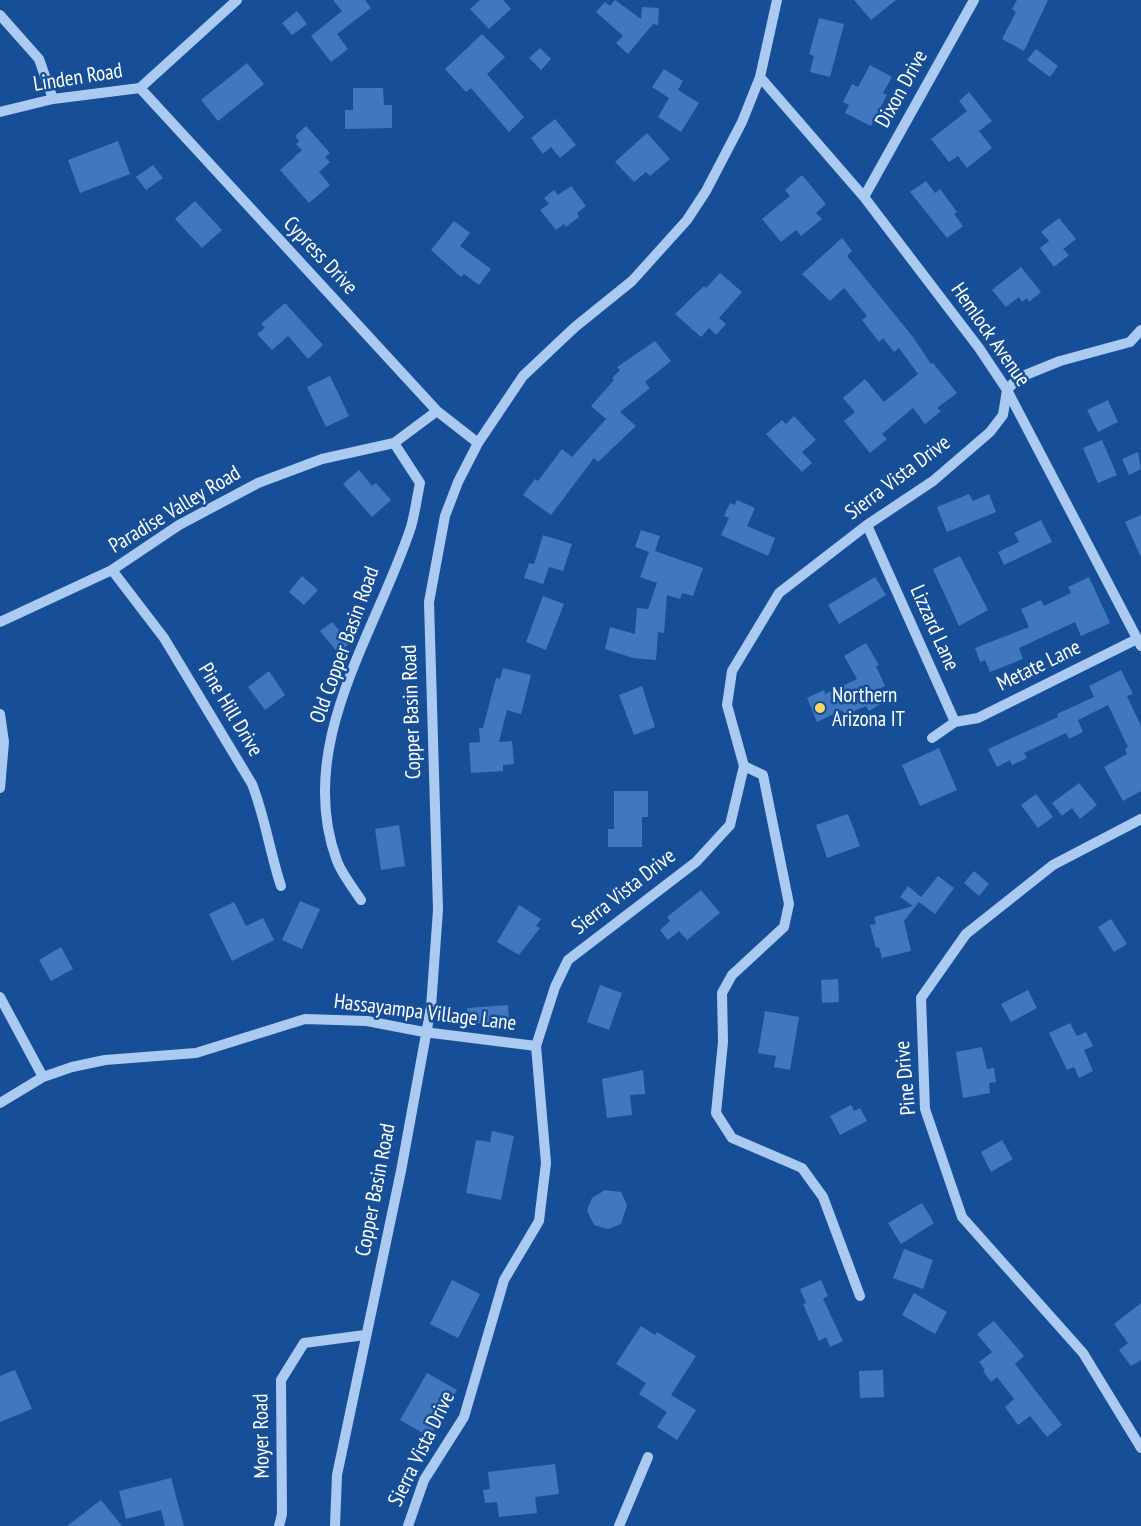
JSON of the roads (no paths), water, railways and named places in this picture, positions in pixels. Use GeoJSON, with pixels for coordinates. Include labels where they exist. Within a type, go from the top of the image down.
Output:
{"type":"FeatureCollection","features":[{"type":"Feature","properties":{"kind":"street","name":"Linden Road"},"geometry":{"type":"LineString","coordinates":[[0,112],[53,99],[140,88],[237,0]]}},
{"type":"Feature","properties":{"kind":"street","name":"Copper Basin Road"},"geometry":{"type":"LineString","coordinates":[[335,1526],[337,1476],[401,1171],[430,1007],[438,910],[429,602],[446,516],[458,482],[478,443],[523,376],[575,327],[632,281],[687,220],[729,149],[760,77],[777,0]]}},
{"type":"Feature","properties":{"kind":"street","name":"Dixon Drive"},"geometry":{"type":"LineString","coordinates":[[864,196],[974,0]]}},
{"type":"Feature","properties":{"kind":"street"},"geometry":{"type":"LineString","coordinates":[[0,15],[39,59],[53,99]]}},
{"type":"Feature","properties":{"kind":"street","name":"Hemlock Avenue"},"geometry":{"type":"LineString","coordinates":[[760,77],[864,196],[979,348],[1007,390],[1139,643]]}},
{"type":"Feature","properties":{"kind":"street","name":"Cypress Drive"},"geometry":{"type":"LineString","coordinates":[[140,88],[437,411],[478,443]]}},
{"type":"Feature","properties":{"kind":"street"},"geometry":{"type":"LineString","coordinates":[[1007,390],[1018,378],[1060,361],[1130,342],[1141,330]]}},
{"type":"Feature","properties":{"kind":"street","name":"Sierra Vista Drive"},"geometry":{"type":"LineString","coordinates":[[408,1526],[424,1480],[464,1417],[504,1280],[538,1221],[546,1163],[536,1046],[555,987],[568,960],[696,862],[730,825],[744,766],[727,705],[732,671],[779,593],[867,525],[933,481],[990,432],[1003,415],[1007,390]]}},
{"type":"Feature","properties":{"kind":"street","name":"Paradise Valley Road"},"geometry":{"type":"LineString","coordinates":[[0,622],[112,570],[179,525],[258,483],[322,459],[394,443],[437,411]]}},
{"type":"Feature","properties":{"kind":"street","name":"Old Copper Basin Road"},"geometry":{"type":"LineString","coordinates":[[361,900],[337,862],[324,797],[325,772],[336,716],[411,526],[420,483],[394,443]]}},
{"type":"Feature","properties":{"kind":"street","name":"Lizzard Lane"},"geometry":{"type":"LineString","coordinates":[[867,525],[955,722]]}},
{"type":"Feature","properties":{"kind":"street","name":"Pine Hill Drive"},"geometry":{"type":"LineString","coordinates":[[112,570],[164,638],[252,784],[281,886]]}},
{"type":"Feature","properties":{"kind":"street","name":"Metate Lane"},"geometry":{"type":"LineString","coordinates":[[955,722],[978,718],[1139,643]]}},
{"type":"Feature","properties":{"kind":"street"},"geometry":{"type":"LineString","coordinates":[[0,714],[4,742],[0,788]]}},
{"type":"Feature","properties":{"kind":"street"},"geometry":{"type":"LineString","coordinates":[[932,738],[955,722]]}},
{"type":"Feature","properties":{"kind":"street"},"geometry":{"type":"LineString","coordinates":[[744,766],[763,775],[789,904],[784,927],[732,975],[722,993],[723,1042],[716,1113],[732,1138],[802,1168],[823,1197],[860,1296]]}},
{"type":"Feature","properties":{"kind":"street","name":"Pine Drive"},"geometry":{"type":"LineString","coordinates":[[1141,819],[1053,865],[966,934],[921,998],[924,1109],[962,1217],[1083,1353],[1141,1448]]}},
{"type":"Feature","properties":{"kind":"street"},"geometry":{"type":"LineString","coordinates":[[0,997],[43,1077]]}},
{"type":"Feature","properties":{"kind":"street","name":"Hassayampa Village Lane"},"geometry":{"type":"LineString","coordinates":[[0,1103],[43,1077],[105,1060],[196,1053],[305,1020],[367,1021],[424,1032],[536,1046]]}},
{"type":"Feature","properties":{"kind":"street","name":"Moyer Road"},"geometry":{"type":"LineString","coordinates":[[279,1526],[282,1514],[281,1380],[304,1343],[365,1335]]}},
{"type":"Feature","properties":{"kind":"street"},"geometry":{"type":"LineString","coordinates":[[619,1526],[648,1457]]}},
{"type":"Feature","properties":{"kind":"place","name":"Northern Arizona IT"},"geometry":{"type":"Point","coordinates":[820,708]}}]}
